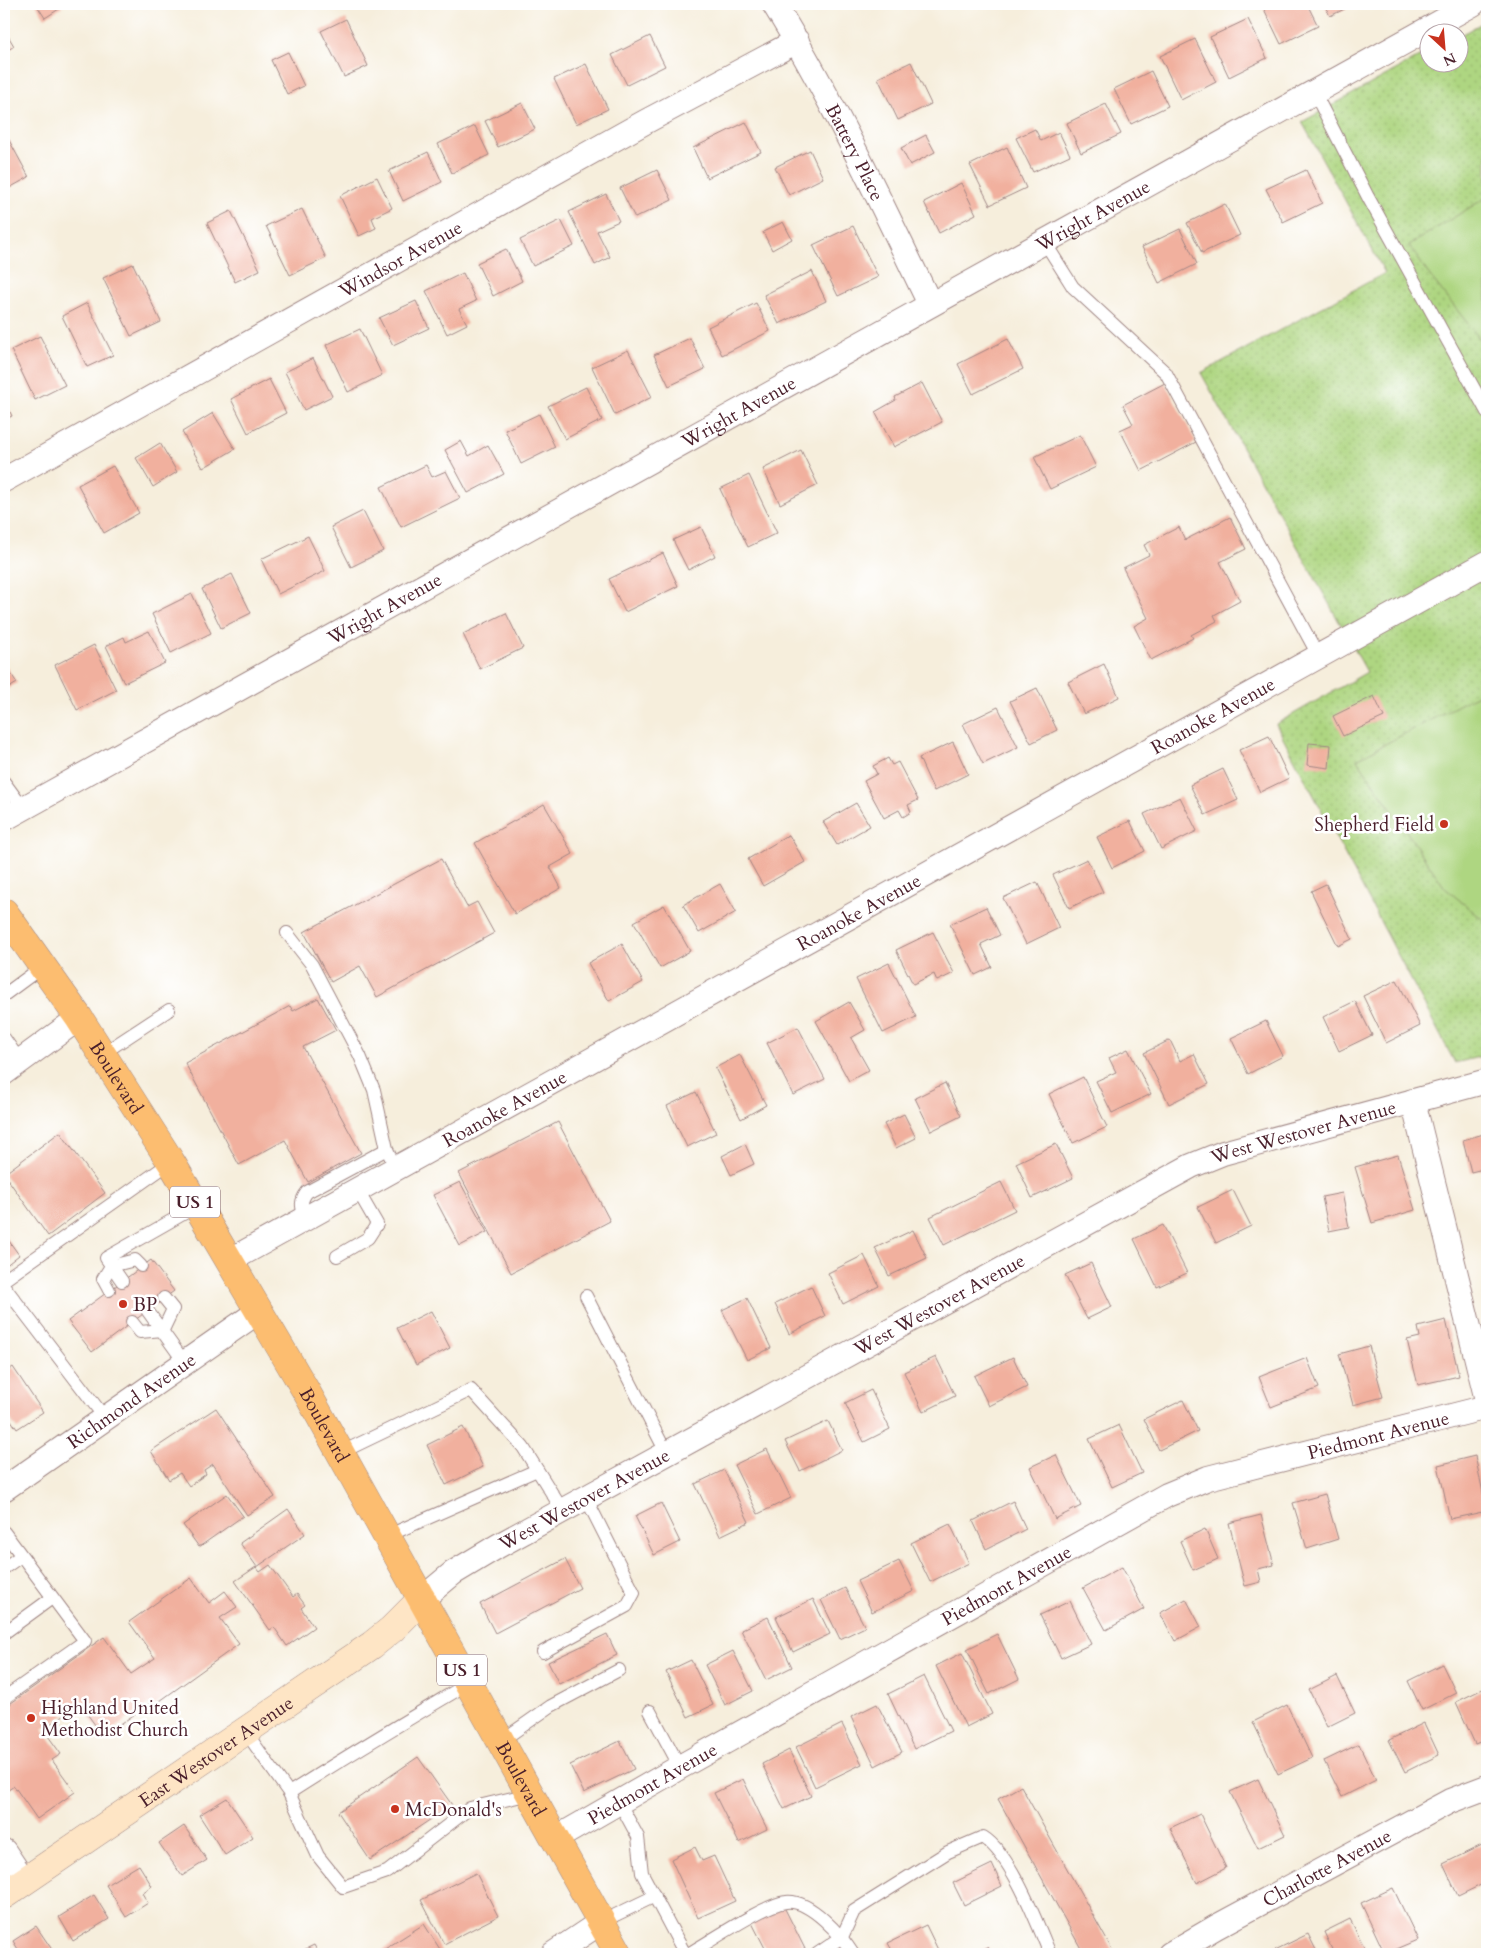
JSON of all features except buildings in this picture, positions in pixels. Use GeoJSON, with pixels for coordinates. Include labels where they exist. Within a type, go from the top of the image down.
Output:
{"type":"FeatureCollection","features":[{"type":"Feature","properties":{"kind":"main road","name":"Boulevard"},"geometry":{"type":"LineString","coordinates":[[4,912],[79,1018],[171,1162],[259,1311],[387,1536],[619,1954]]}},
{"type":"Feature","properties":{"kind":"main road","name":"East Westover Avenue"},"geometry":{"type":"LineString","coordinates":[[14,1888],[372,1645],[392,1629],[422,1599]]}},
{"type":"Feature","properties":{"kind":"street","name":"Battery Place"},"geometry":{"type":"LineString","coordinates":[[774,4],[797,41],[834,110],[930,304]]}},
{"type":"Feature","properties":{"kind":"street","name":"Wright Avenue"},"geometry":{"type":"LineString","coordinates":[[13,813],[1473,4]]}},
{"type":"Feature","properties":{"kind":"street","name":"Windsor Avenue"},"geometry":{"type":"LineString","coordinates":[[4,480],[637,127],[797,41]]}},
{"type":"Feature","properties":{"kind":"street","name":"Roanoke Avenue"},"geometry":{"type":"LineString","coordinates":[[229,1261],[358,1191],[392,1159],[1319,657],[1487,563]]}},
{"type":"Feature","properties":{"kind":"street"},"geometry":{"type":"LineString","coordinates":[[12,1067],[79,1018]]}},
{"type":"Feature","properties":{"kind":"street","name":"West Westover Avenue"},"geometry":{"type":"LineString","coordinates":[[422,1599],[462,1567],[1191,1166],[1223,1153],[1487,1081]]}},
{"type":"Feature","properties":{"kind":"street"},"geometry":{"type":"LineString","coordinates":[[1413,1101],[1487,1400]]}},
{"type":"Feature","properties":{"kind":"street","name":"Richmond Avenue"},"geometry":{"type":"LineString","coordinates":[[4,1489],[259,1311]]}},
{"type":"Feature","properties":{"kind":"street","name":"Piedmont Avenue"},"geometry":{"type":"LineString","coordinates":[[555,1839],[1167,1494],[1208,1478],[1487,1407]]}},
{"type":"Feature","properties":{"kind":"street","name":"Charlotte Avenue"},"geometry":{"type":"LineString","coordinates":[[1170,1954],[1216,1927],[1450,1801],[1487,1788]]}},
{"type":"Feature","properties":{"kind":"street"},"geometry":{"type":"LineString","coordinates":[[4,1852],[14,1888]]}},
{"type":"Feature","properties":{"kind":"street"},"geometry":{"type":"LineString","coordinates":[[553,1954],[601,1922]]}},
{"type":"Feature","properties":{"kind":"lane"},"geometry":{"type":"LineString","coordinates":[[1314,92],[1368,197],[1487,412]]}},
{"type":"Feature","properties":{"kind":"lane"},"geometry":{"type":"LineString","coordinates":[[1044,241],[1073,287],[1166,373],[1319,657]]}},
{"type":"Feature","properties":{"kind":"lane"},"geometry":{"type":"LineString","coordinates":[[4,782],[13,813]]}},
{"type":"Feature","properties":{"kind":"lane"},"geometry":{"type":"LineString","coordinates":[[287,933],[312,965],[360,1056],[374,1090],[392,1159],[308,1192],[302,1198],[300,1204],[305,1219]]}},
{"type":"Feature","properties":{"kind":"lane"},"geometry":{"type":"LineString","coordinates":[[4,995],[42,967]]}},
{"type":"Feature","properties":{"kind":"lane"},"geometry":{"type":"LineString","coordinates":[[102,1054],[169,1010]]}},
{"type":"Feature","properties":{"kind":"lane"},"geometry":{"type":"LineString","coordinates":[[4,1038],[12,1067]]}},
{"type":"Feature","properties":{"kind":"lane"},"geometry":{"type":"LineString","coordinates":[[4,1280],[171,1162]]}},
{"type":"Feature","properties":{"kind":"lane"},"geometry":{"type":"LineString","coordinates":[[337,1256],[368,1238],[377,1224],[358,1191]]}},
{"type":"Feature","properties":{"kind":"lane"},"geometry":{"type":"LineString","coordinates":[[122,1281],[106,1258],[197,1206]]}},
{"type":"Feature","properties":{"kind":"lane"},"geometry":{"type":"LineString","coordinates":[[109,1290],[103,1279],[111,1266],[135,1260],[141,1266]]}},
{"type":"Feature","properties":{"kind":"lane"},"geometry":{"type":"LineString","coordinates":[[4,1286],[105,1418]]}},
{"type":"Feature","properties":{"kind":"lane"},"geometry":{"type":"LineString","coordinates":[[586,1296],[667,1454]]}},
{"type":"Feature","properties":{"kind":"lane"},"geometry":{"type":"LineString","coordinates":[[162,1330],[173,1309],[164,1298]]}},
{"type":"Feature","properties":{"kind":"lane"},"geometry":{"type":"LineString","coordinates":[[147,1310],[185,1362]]}},
{"type":"Feature","properties":{"kind":"lane"},"geometry":{"type":"LineString","coordinates":[[132,1322],[140,1332],[162,1330]]}},
{"type":"Feature","properties":{"kind":"lane"},"geometry":{"type":"LineString","coordinates":[[340,1453],[471,1390],[523,1448],[563,1511]]}},
{"type":"Feature","properties":{"kind":"lane"},"geometry":{"type":"LineString","coordinates":[[387,1536],[537,1470]]}},
{"type":"Feature","properties":{"kind":"lane"},"geometry":{"type":"LineString","coordinates":[[543,1652],[627,1606],[634,1593],[586,1498]]}},
{"type":"Feature","properties":{"kind":"lane"},"geometry":{"type":"LineString","coordinates":[[4,1532],[85,1641],[4,1698]]}},
{"type":"Feature","properties":{"kind":"lane"},"geometry":{"type":"LineString","coordinates":[[4,1568],[21,1556]]}},
{"type":"Feature","properties":{"kind":"lane"},"geometry":{"type":"LineString","coordinates":[[4,1633],[52,1598]]}},
{"type":"Feature","properties":{"kind":"lane"},"geometry":{"type":"LineString","coordinates":[[501,1741],[551,1706],[619,1670]]}},
{"type":"Feature","properties":{"kind":"lane"},"geometry":{"type":"LineString","coordinates":[[288,1793],[348,1754],[419,1715],[469,1683]]}},
{"type":"Feature","properties":{"kind":"lane"},"geometry":{"type":"LineString","coordinates":[[650,1711],[680,1767]]}},
{"type":"Feature","properties":{"kind":"lane"},"geometry":{"type":"LineString","coordinates":[[245,1731],[288,1793],[318,1856],[343,1887],[387,1872],[470,1808],[530,1794]]}},
{"type":"Feature","properties":{"kind":"lane"},"geometry":{"type":"LineString","coordinates":[[619,1802],[638,1837],[642,1873],[686,1954],[764,1910],[786,1902],[797,1902],[808,1908],[842,1937],[853,1954]]}},
{"type":"Feature","properties":{"kind":"lane"},"geometry":{"type":"LineString","coordinates":[[817,1954],[842,1937],[854,1911],[948,1852],[982,1837],[997,1848],[1007,1864],[1037,1923],[1050,1954]]}},
{"type":"Feature","properties":{"kind":"lane"},"geometry":{"type":"LineString","coordinates":[[601,1922],[655,1896]]}},
{"type":"Feature","properties":{"kind":"green space"},"geometry":{"type":"Polygon","coordinates":[[[1487,20],[1487,1055],[1455,1063],[1276,724],[1367,672],[1201,373],[1385,273],[1302,122],[1418,58],[1418,72],[1468,72],[1468,31],[1487,20]]]}},
{"type":"Feature","properties":{"kind":"green space"},"geometry":{"type":"Polygon","coordinates":[[[1487,197],[1487,348],[1427,272],[1409,245],[1487,197]]]}},
{"type":"Feature","properties":{"kind":"green space","name":"Shepherd Field"},"geometry":{"type":"Polygon","coordinates":[[[1487,690],[1487,923],[1445,888],[1357,759],[1487,690]]]}},
{"type":"Feature","properties":{"kind":"place","name":"Shepherd Field"},"geometry":{"type":"Point","coordinates":[1444,824]}},
{"type":"Feature","properties":{"kind":"place","name":"BP"},"geometry":{"type":"Point","coordinates":[123,1304]}},
{"type":"Feature","properties":{"kind":"place","name":"Highland United Methodist Church"},"geometry":{"type":"Point","coordinates":[31,1718]}},
{"type":"Feature","properties":{"kind":"place","name":"McDonald's"},"geometry":{"type":"Point","coordinates":[395,1809]}}]}
